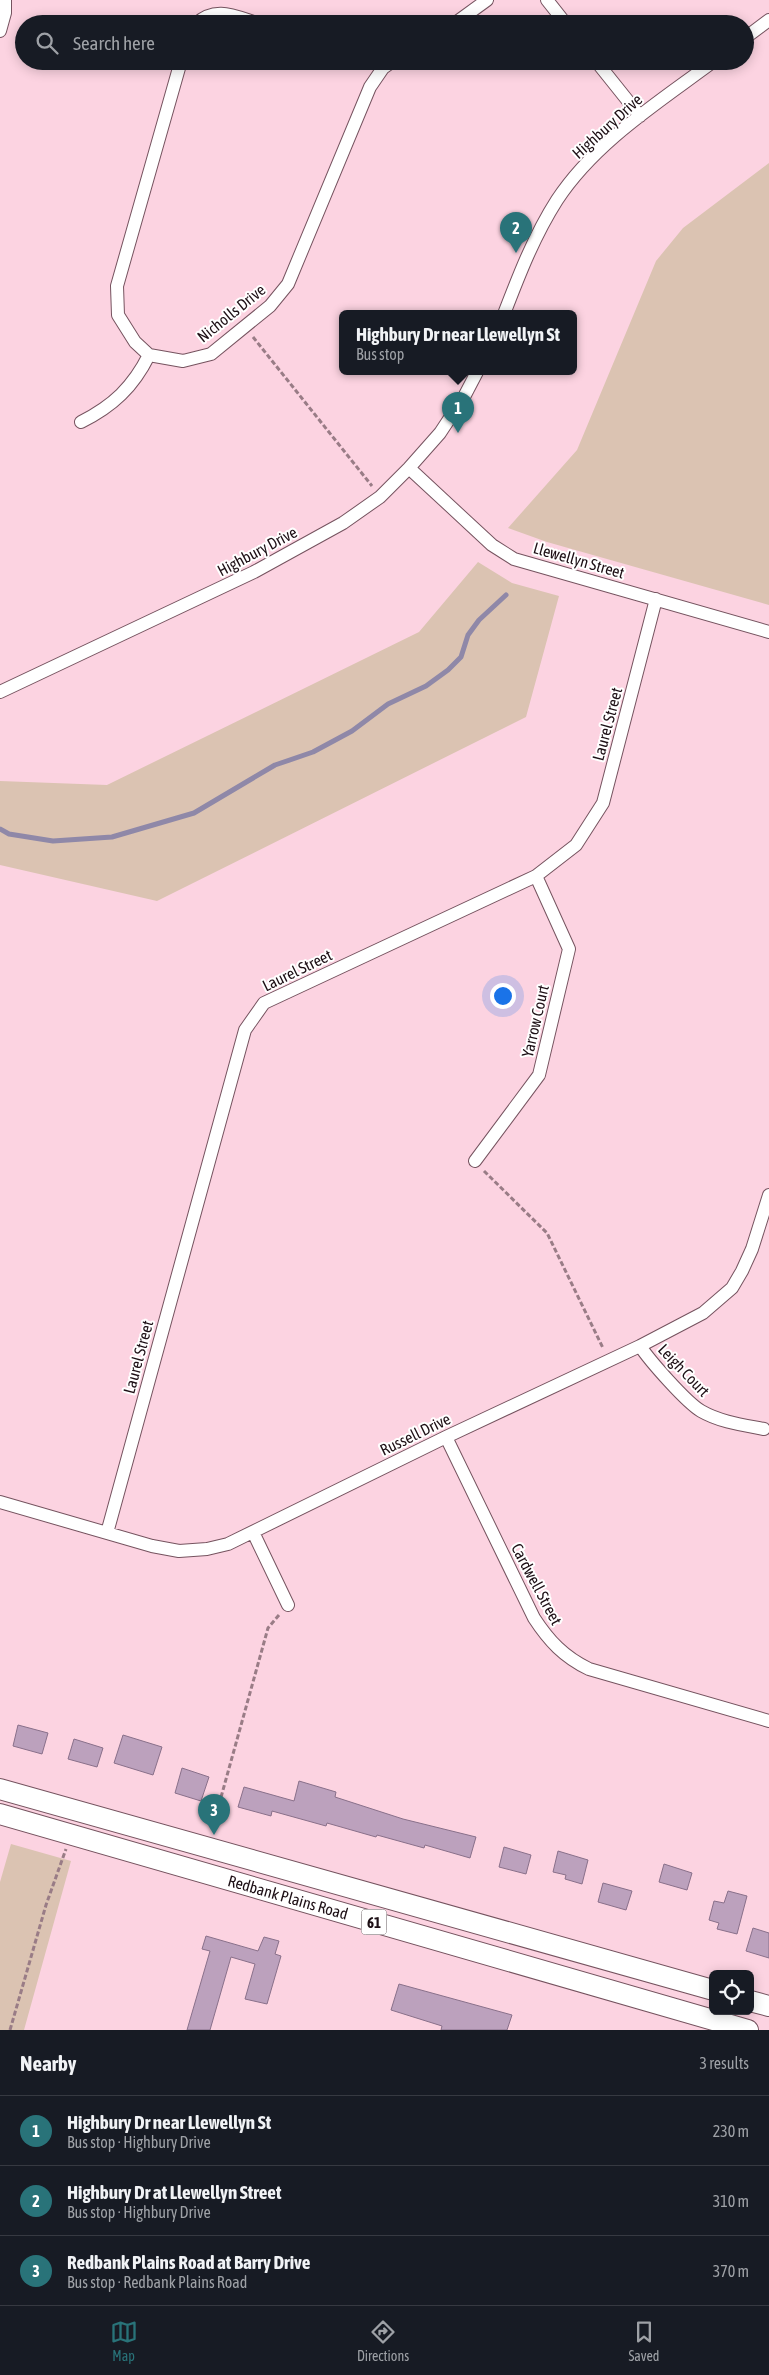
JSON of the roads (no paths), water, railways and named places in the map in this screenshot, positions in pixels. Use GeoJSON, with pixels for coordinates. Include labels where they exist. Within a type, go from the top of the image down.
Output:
{"type":"FeatureCollection","features":[{"type":"Feature","properties":{"kind":"main road","name":"Redbank Plains Road"},"geometry":{"type":"LineString","coordinates":[[0,1789],[709,1989]]}},
{"type":"Feature","properties":{"kind":"main road","name":"Redbank Plains Road"},"geometry":{"type":"LineString","coordinates":[[0,1814],[748,2030]]}},
{"type":"Feature","properties":{"kind":"main road"},"geometry":{"type":"LineString","coordinates":[[754,2002],[769,2006]]}},
{"type":"Feature","properties":{"kind":"street"},"geometry":{"type":"LineString","coordinates":[[0,30],[5,13],[5,0]]}},
{"type":"Feature","properties":{"kind":"street"},"geometry":{"type":"LineString","coordinates":[[466,15],[487,0]]}},
{"type":"Feature","properties":{"kind":"street"},"geometry":{"type":"LineString","coordinates":[[547,0],[559,15]]}},
{"type":"Feature","properties":{"kind":"street"},"geometry":{"type":"LineString","coordinates":[[209,15],[217,12],[228,15]]}},
{"type":"Feature","properties":{"kind":"street"},"geometry":{"type":"LineString","coordinates":[[754,31],[769,20]]}},
{"type":"Feature","properties":{"kind":"street"},"geometry":{"type":"LineString","coordinates":[[81,422],[104,410],[125,390],[138,377],[149,355],[135,342],[118,315],[117,286],[178,70]]}},
{"type":"Feature","properties":{"kind":"street","name":"Nicholls Drive"},"geometry":{"type":"LineString","coordinates":[[149,355],[183,361],[211,354],[270,306],[288,284],[370,87],[384,70]]}},
{"type":"Feature","properties":{"kind":"street"},"geometry":{"type":"LineString","coordinates":[[603,70],[640,116]]}},
{"type":"Feature","properties":{"kind":"street","name":"Highbury Drive"},"geometry":{"type":"LineString","coordinates":[[506,310],[533,241],[558,199],[589,161],[640,116],[702,70]]}},
{"type":"Feature","properties":{"kind":"street","name":"Highbury Drive"},"geometry":{"type":"LineString","coordinates":[[0,692],[254,572],[343,523],[380,496],[409,468],[440,433],[465,395],[475,375]]}},
{"type":"Feature","properties":{"kind":"street","name":"Llewellyn Street"},"geometry":{"type":"LineString","coordinates":[[409,468],[492,545],[514,559],[769,632]]}},
{"type":"Feature","properties":{"kind":"street","name":"Laurel Street"},"geometry":{"type":"LineString","coordinates":[[106,1533],[245,1030],[264,1003],[536,876],[576,845],[603,803],[656,599]]}},
{"type":"Feature","properties":{"kind":"street","name":"Yarrow Court"},"geometry":{"type":"LineString","coordinates":[[475,1161],[539,1075],[568,949],[536,876]]}},
{"type":"Feature","properties":{"kind":"street","name":"Russell Drive"},"geometry":{"type":"LineString","coordinates":[[0,1502],[152,1546],[179,1551],[207,1549],[228,1544],[446,1437],[640,1346],[703,1313],[732,1288],[752,1249],[769,1195]]}},
{"type":"Feature","properties":{"kind":"street","name":"Leigh Court"},"geometry":{"type":"LineString","coordinates":[[640,1346],[650,1360],[700,1410],[739,1425],[764,1429]]}},
{"type":"Feature","properties":{"kind":"street","name":"Cardwell Street"},"geometry":{"type":"LineString","coordinates":[[446,1437],[534,1618],[546,1636],[559,1650],[573,1661],[608,1675],[769,1721]]}},
{"type":"Feature","properties":{"kind":"street"},"geometry":{"type":"LineString","coordinates":[[253,1532],[288,1605]]}},
{"type":"Feature","properties":{"kind":"waterway"},"geometry":{"type":"LineString","coordinates":[[0,829],[9,834],[53,841],[112,837],[194,813],[275,765],[313,752],[352,731],[388,704],[426,686],[448,670],[461,657],[468,635],[479,620],[506,595]]}},
{"type":"Feature","properties":{"kind":"place","name":"Highbury Dr at Llewellyn Street"},"geometry":{"type":"Point","coordinates":[516,253]}},
{"type":"Feature","properties":{"kind":"place","name":"Highbury Dr near Llewellyn St"},"geometry":{"type":"Point","coordinates":[458,433]}},
{"type":"Feature","properties":{"kind":"place","name":"Redbank Plains Road at Barry Drive"},"geometry":{"type":"Point","coordinates":[214,1835]}}]}
